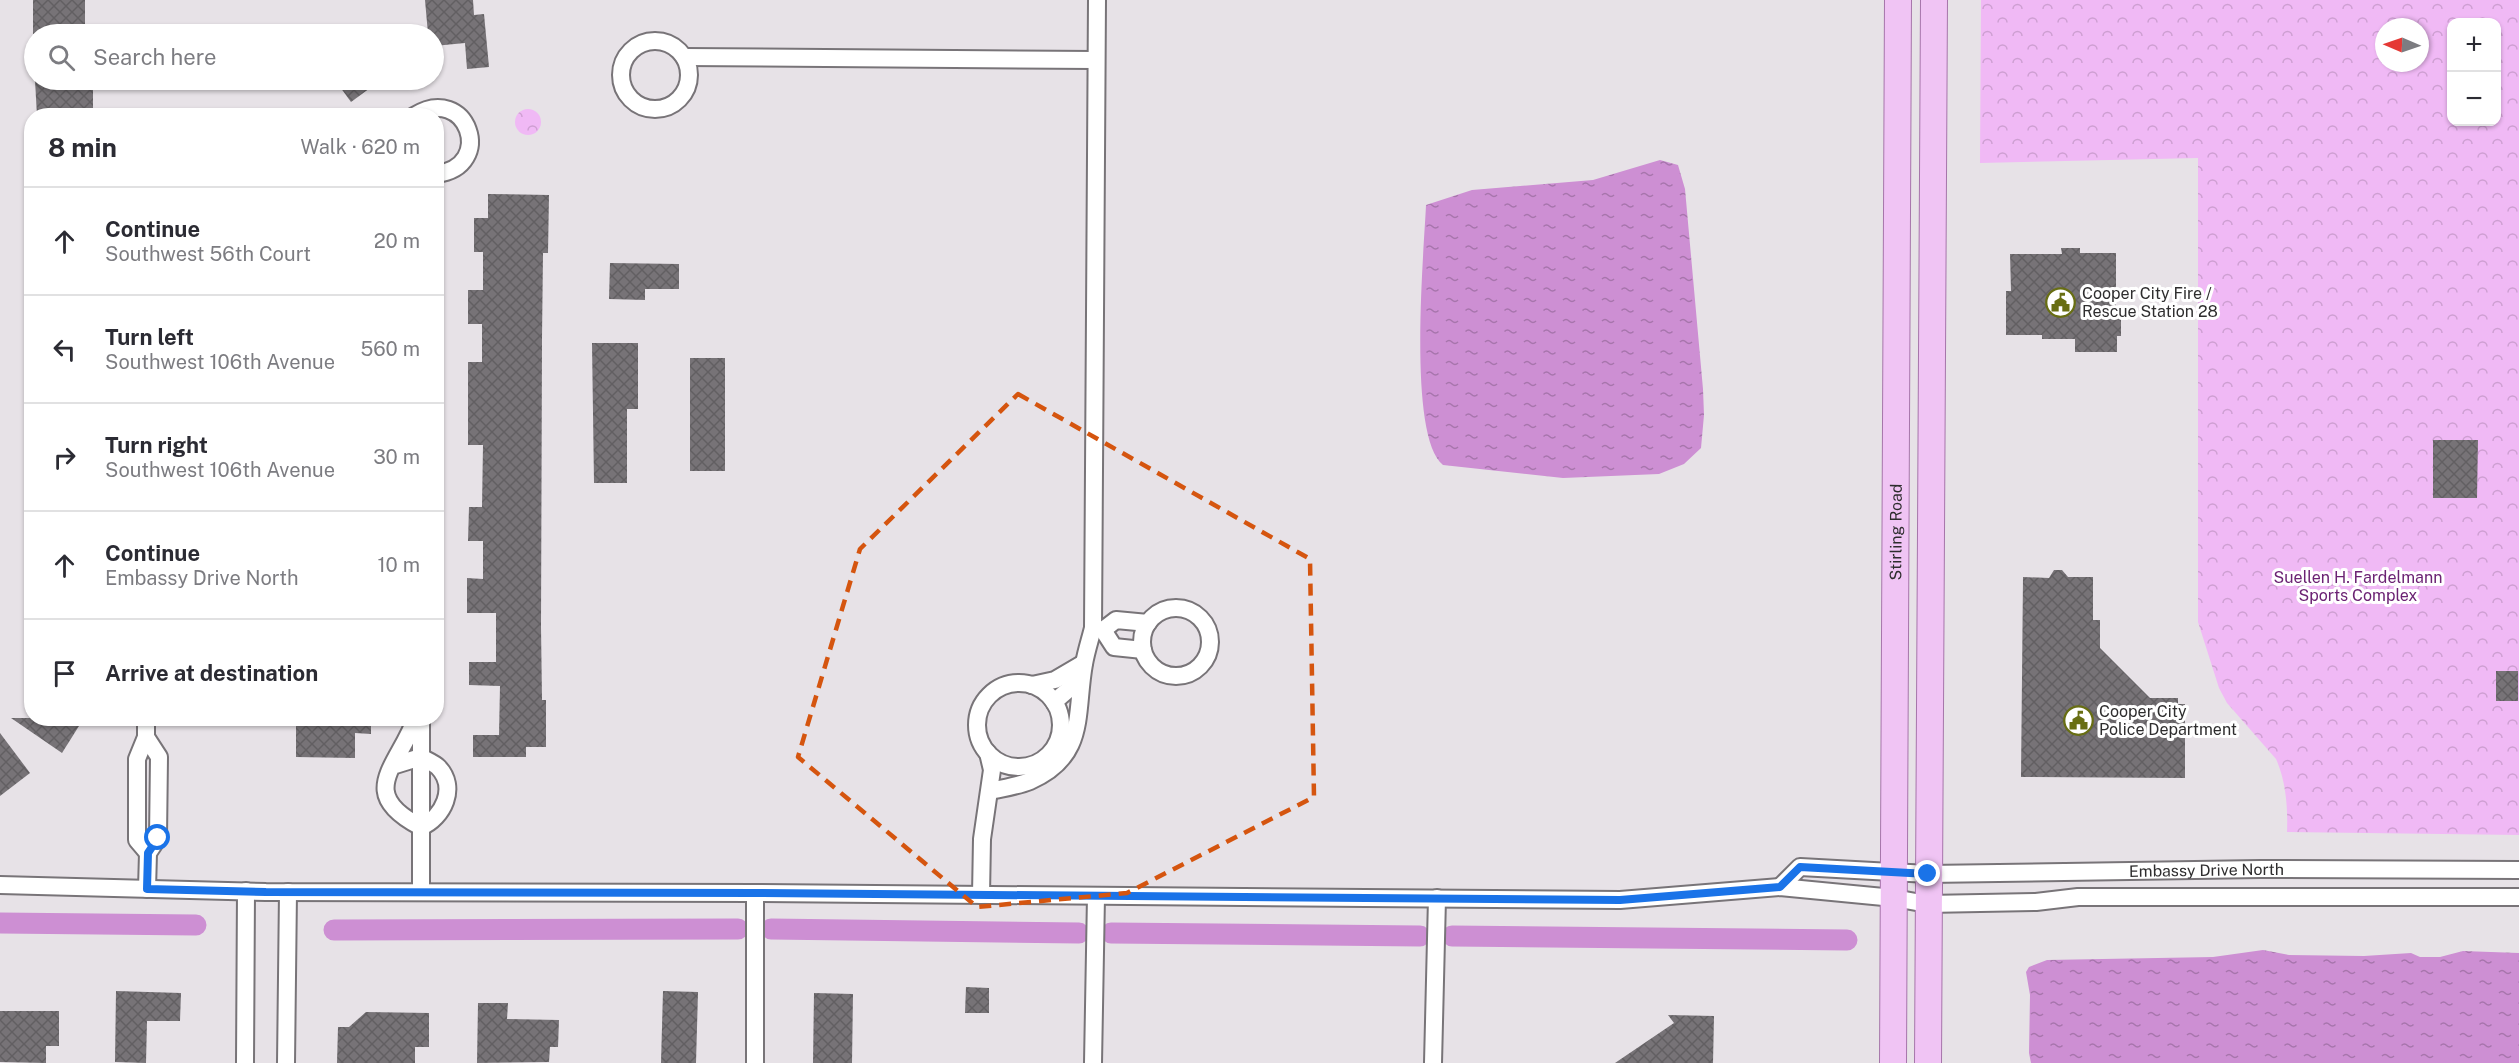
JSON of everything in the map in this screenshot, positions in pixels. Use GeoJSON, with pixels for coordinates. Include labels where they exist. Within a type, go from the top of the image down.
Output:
{"type":"FeatureCollection","features":[{"type":"Feature","properties":{"kind":"main road","name":"Stirling Road"},"geometry":{"type":"LineString","coordinates":[[1893,1063],[1898,0]]}},
{"type":"Feature","properties":{"kind":"main road"},"geometry":{"type":"LineString","coordinates":[[1928,1063],[1927,904],[1934,0]]}},
{"type":"Feature","properties":{"kind":"street"},"geometry":{"type":"LineString","coordinates":[[1054,702],[1068,690],[1084,663],[1098,629],[1095,60],[1097,0]]}},
{"type":"Feature","properties":{"kind":"street"},"geometry":{"type":"LineString","coordinates":[[684,57],[689,79],[686,90],[679,100],[670,106],[659,110],[637,105],[622,87],[622,65],[627,55],[635,47],[645,42],[667,43],[684,57],[1095,60]]}},
{"type":"Feature","properties":{"kind":"street"},"geometry":{"type":"LineString","coordinates":[[430,108],[446,108],[464,120],[469,130],[469,152],[464,161],[456,169],[444,172]]}},
{"type":"Feature","properties":{"kind":"street"},"geometry":{"type":"LineString","coordinates":[[1171,608],[1182,608],[1202,619],[1210,640],[1209,651],[1204,661],[1196,669],[1176,676],[1164,674],[1155,668],[1143,650],[1142,639],[1148,623],[1160,612],[1171,608]]}},
{"type":"Feature","properties":{"kind":"street"},"geometry":{"type":"LineString","coordinates":[[1098,629],[1116,620],[1148,623]]}},
{"type":"Feature","properties":{"kind":"street"},"geometry":{"type":"LineString","coordinates":[[1098,629],[1114,646],[1143,650]]}},
{"type":"Feature","properties":{"kind":"street"},"geometry":{"type":"LineString","coordinates":[[1032,685],[1055,680],[1084,663]]}},
{"type":"Feature","properties":{"kind":"street"},"geometry":{"type":"LineString","coordinates":[[990,791],[1030,781],[1053,767],[1067,754],[1078,726],[1084,663]]}},
{"type":"Feature","properties":{"kind":"street"},"geometry":{"type":"LineString","coordinates":[[1019,683],[1032,685],[1045,692],[1054,702],[1060,714],[1061,728],[1054,748],[1039,762],[1026,766],[1012,766],[999,762],[988,753],[981,742],[977,728],[978,715],[984,702],[993,692],[1005,685],[1019,683]]}},
{"type":"Feature","properties":{"kind":"street"},"geometry":{"type":"LineString","coordinates":[[146,726],[146,737],[137,759],[137,840],[148,853],[147,889]]}},
{"type":"Feature","properties":{"kind":"street"},"geometry":{"type":"LineString","coordinates":[[414,726],[386,775],[385,787],[390,805],[397,813],[422,827]]}},
{"type":"Feature","properties":{"kind":"street"},"geometry":{"type":"LineString","coordinates":[[419,726],[421,757],[421,892]]}},
{"type":"Feature","properties":{"kind":"street"},"geometry":{"type":"LineString","coordinates":[[981,895],[982,839],[992,770],[988,753]]}},
{"type":"Feature","properties":{"kind":"street"},"geometry":{"type":"LineString","coordinates":[[392,766],[421,757],[438,767],[447,787],[446,802],[440,814],[431,823],[422,827]]}},
{"type":"Feature","properties":{"kind":"street"},"geometry":{"type":"LineString","coordinates":[[990,791],[1012,766]]}},
{"type":"Feature","properties":{"kind":"street","name":"Embassy Drive North"},"geometry":{"type":"LineString","coordinates":[[1780,887],[1800,867],[1928,874],[2260,869],[2519,870]]}},
{"type":"Feature","properties":{"kind":"street","name":"Embassy Drive North"},"geometry":{"type":"LineString","coordinates":[[0,885],[288,892],[755,893],[1620,900],[1780,887],[1894,898],[1927,904],[2036,902],[2078,897],[2519,897]]}},
{"type":"Feature","properties":{"kind":"street"},"geometry":{"type":"LineString","coordinates":[[245,1063],[246,891]]}},
{"type":"Feature","properties":{"kind":"street"},"geometry":{"type":"LineString","coordinates":[[286,1063],[288,892]]}},
{"type":"Feature","properties":{"kind":"street"},"geometry":{"type":"LineString","coordinates":[[755,893],[755,1063]]}},
{"type":"Feature","properties":{"kind":"street"},"geometry":{"type":"LineString","coordinates":[[1093,1063],[1095,896]]}},
{"type":"Feature","properties":{"kind":"street"},"geometry":{"type":"LineString","coordinates":[[1433,1063],[1437,898]]}},
{"type":"Feature","properties":{"kind":"highlighted area"},"geometry":{"type":"Polygon","coordinates":[[[1018,394],[1310,559],[1314,797],[1127,893],[977,907],[798,757],[860,549],[1018,394]]]}},
{"type":"Feature","properties":{"kind":"green space","name":"Suellen H. Fardelmann Sports Complex"},"geometry":{"type":"Polygon","coordinates":[[[1981,0],[2519,0],[2519,835],[2287,832],[2286,795],[2276,759],[2227,703],[2219,688],[2198,622],[2198,158],[1980,163],[1981,0]]]}},
{"type":"Feature","properties":{"kind":"green space"},"geometry":{"type":"Polygon","coordinates":[[[528,109],[537,113],[541,122],[537,131],[528,135],[519,131],[515,122],[519,113],[528,109]]]}},
{"type":"Feature","properties":{"kind":"water"},"geometry":{"type":"Polygon","coordinates":[[[1660,160],[1678,165],[1685,189],[1703,389],[1704,415],[1701,448],[1684,464],[1659,474],[1563,478],[1443,465],[1432,447],[1425,419],[1421,382],[1421,300],[1426,205],[1472,190],[1593,180],[1660,160]]]}},
{"type":"Feature","properties":{"kind":"water"},"geometry":{"type":"Polygon","coordinates":[[[2263,950],[2289,955],[2364,956],[2411,953],[2420,957],[2440,957],[2463,951],[2519,953],[2519,1063],[2031,1063],[2029,1053],[2030,995],[2026,972],[2029,967],[2047,960],[2213,957],[2263,950]]]}},
{"type":"Feature","properties":{"kind":"building"},"geometry":{"type":"Polygon","coordinates":[[[33,0],[85,0],[85,24],[33,24],[33,0]]]}},
{"type":"Feature","properties":{"kind":"building"},"geometry":{"type":"Polygon","coordinates":[[[425,0],[473,0],[474,15],[484,14],[489,67],[467,69],[465,43],[444,45],[444,24],[427,24],[425,0]]]}},
{"type":"Feature","properties":{"kind":"building"},"geometry":{"type":"Polygon","coordinates":[[[36,90],[93,90],[93,108],[37,108],[36,90]]]}},
{"type":"Feature","properties":{"kind":"building"},"geometry":{"type":"Polygon","coordinates":[[[342,90],[367,90],[351,102],[342,90]]]}},
{"type":"Feature","properties":{"kind":"building"},"geometry":{"type":"Polygon","coordinates":[[[488,194],[549,195],[548,253],[543,253],[542,339],[541,627],[542,700],[546,700],[546,747],[526,747],[526,757],[473,757],[473,735],[499,735],[500,686],[469,685],[469,662],[496,662],[496,613],[467,613],[467,578],[483,579],[483,541],[468,541],[469,507],[482,507],[483,445],[468,445],[468,362],[482,362],[482,324],[468,324],[468,290],[483,290],[483,252],[474,252],[474,218],[488,218],[488,194]]]}},
{"type":"Feature","properties":{"kind":"building","name":"Cooper City Fire / Rescue Station 28"},"geometry":{"type":"Polygon","coordinates":[[[2061,248],[2080,248],[2080,253],[2116,253],[2116,312],[2121,313],[2121,336],[2117,336],[2117,352],[2075,352],[2075,339],[2042,339],[2042,335],[2006,335],[2006,291],[2011,291],[2010,254],[2062,254],[2061,248]]]}},
{"type":"Feature","properties":{"kind":"building"},"geometry":{"type":"Polygon","coordinates":[[[610,263],[679,264],[679,289],[645,289],[645,300],[609,299],[610,263]]]}},
{"type":"Feature","properties":{"kind":"building"},"geometry":{"type":"Polygon","coordinates":[[[592,343],[638,343],[638,409],[627,409],[627,483],[594,483],[592,343]]]}},
{"type":"Feature","properties":{"kind":"building"},"geometry":{"type":"Polygon","coordinates":[[[690,358],[725,358],[725,471],[690,471],[690,358]]]}},
{"type":"Feature","properties":{"kind":"building"},"geometry":{"type":"Polygon","coordinates":[[[2433,440],[2478,440],[2477,498],[2433,498],[2433,440]]]}},
{"type":"Feature","properties":{"kind":"building"},"geometry":{"type":"Polygon","coordinates":[[[2054,570],[2062,570],[2068,577],[2093,577],[2093,620],[2100,620],[2100,648],[2150,698],[2178,698],[2178,704],[2185,704],[2185,778],[2021,777],[2023,577],[2049,578],[2054,570]]]}},
{"type":"Feature","properties":{"kind":"building"},"geometry":{"type":"Polygon","coordinates":[[[2496,671],[2518,671],[2518,701],[2496,701],[2496,671]]]}},
{"type":"Feature","properties":{"kind":"building"},"geometry":{"type":"Polygon","coordinates":[[[11,718],[24,718],[24,726],[79,726],[62,753],[11,718]]]}},
{"type":"Feature","properties":{"kind":"building"},"geometry":{"type":"Polygon","coordinates":[[[296,726],[371,726],[371,734],[355,733],[355,758],[296,757],[296,726]]]}},
{"type":"Feature","properties":{"kind":"building"},"geometry":{"type":"Polygon","coordinates":[[[0,733],[30,773],[0,796],[0,733]]]}},
{"type":"Feature","properties":{"kind":"building"},"geometry":{"type":"Polygon","coordinates":[[[966,987],[989,988],[989,1013],[965,1013],[966,987]]]}},
{"type":"Feature","properties":{"kind":"building"},"geometry":{"type":"Polygon","coordinates":[[[116,991],[181,993],[180,1021],[147,1021],[146,1063],[115,1062],[116,991]]]}},
{"type":"Feature","properties":{"kind":"building"},"geometry":{"type":"Polygon","coordinates":[[[663,991],[698,992],[696,1063],[661,1063],[663,991]]]}},
{"type":"Feature","properties":{"kind":"building"},"geometry":{"type":"Polygon","coordinates":[[[814,993],[853,994],[852,1063],[813,1063],[814,993]]]}},
{"type":"Feature","properties":{"kind":"building"},"geometry":{"type":"Polygon","coordinates":[[[478,1003],[508,1003],[507,1019],[559,1020],[558,1047],[550,1047],[549,1062],[477,1063],[478,1003]]]}},
{"type":"Feature","properties":{"kind":"building"},"geometry":{"type":"Polygon","coordinates":[[[0,1011],[59,1011],[59,1046],[46,1046],[46,1063],[0,1062],[0,1011]]]}},
{"type":"Feature","properties":{"kind":"building"},"geometry":{"type":"Polygon","coordinates":[[[366,1012],[429,1013],[429,1047],[415,1047],[415,1063],[337,1063],[338,1027],[349,1027],[366,1012]]]}},
{"type":"Feature","properties":{"kind":"building"},"geometry":{"type":"Polygon","coordinates":[[[1668,1015],[1714,1016],[1713,1063],[1615,1063],[1674,1023],[1668,1015]]]}},
{"type":"Feature","properties":{"kind":"waterway"},"geometry":{"type":"LineString","coordinates":[[0,923],[196,925]]}},
{"type":"Feature","properties":{"kind":"waterway"},"geometry":{"type":"LineString","coordinates":[[334,930],[738,929]]}},
{"type":"Feature","properties":{"kind":"waterway"},"geometry":{"type":"LineString","coordinates":[[771,929],[1079,933]]}},
{"type":"Feature","properties":{"kind":"waterway"},"geometry":{"type":"LineString","coordinates":[[1111,933],[1420,936]]}},
{"type":"Feature","properties":{"kind":"waterway"},"geometry":{"type":"LineString","coordinates":[[1452,936],[1847,940]]}},
{"type":"Feature","properties":{"kind":"place","name":"Cooper City Fire / Rescue Station 28"},"geometry":{"type":"Point","coordinates":[2061,302]}},
{"type":"Feature","properties":{"kind":"place","name":"Cooper City Police Department"},"geometry":{"type":"Point","coordinates":[2078,720]}},
{"type":"Feature","properties":{"kind":"route"},"geometry":{"type":"LineString","coordinates":[[158,838],[148,853],[147,889],[266,892],[755,893],[1620,900],[1780,887],[1800,867],[1928,874]]}}]}
